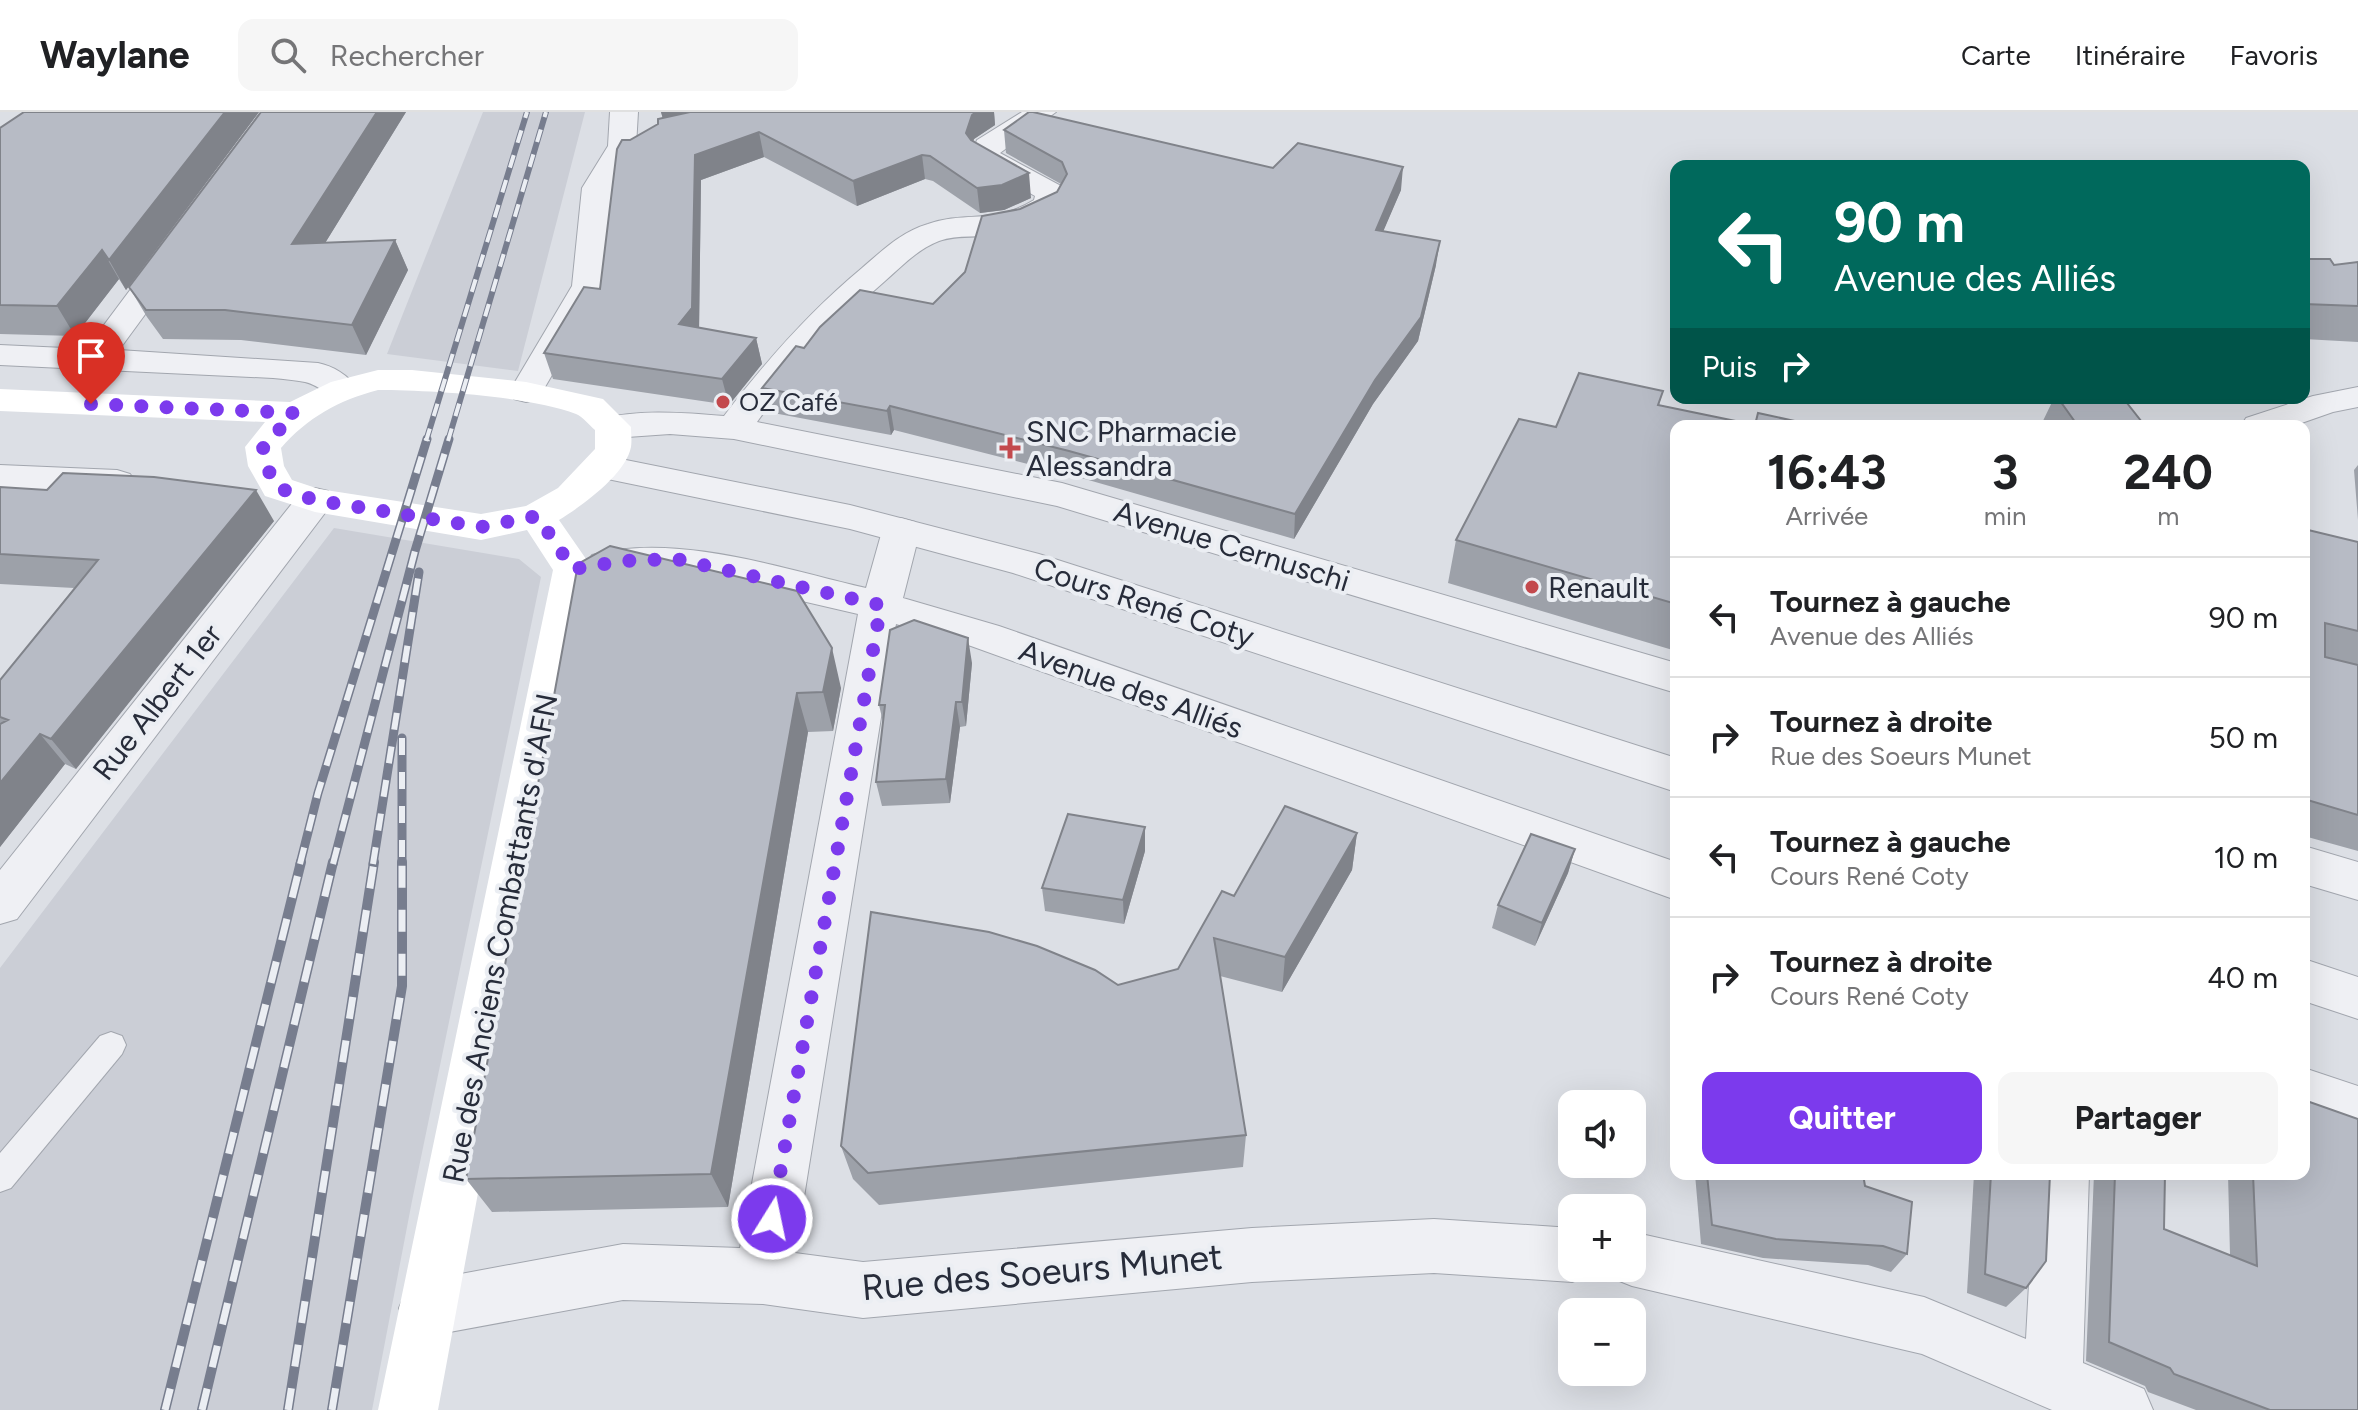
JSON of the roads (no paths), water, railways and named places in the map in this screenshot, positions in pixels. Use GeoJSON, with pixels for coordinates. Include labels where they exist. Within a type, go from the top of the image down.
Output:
{"type":"FeatureCollection","features":[{"type":"Feature","properties":{"kind":"main road"},"geometry":{"type":"LineString","coordinates":[[378,380],[412,380],[526,392],[591,407],[613,427],[613,449],[601,467],[571,496],[537,516],[481,527],[279,495],[266,466],[263,447],[295,413],[340,388],[378,380]]}},
{"type":"Feature","properties":{"kind":"main road"},"geometry":{"type":"LineString","coordinates":[[0,400],[295,413]]}},
{"type":"Feature","properties":{"kind":"main road"},"geometry":{"type":"LineString","coordinates":[[0,427],[203,436],[263,447]]}},
{"type":"Feature","properties":{"kind":"main road"},"geometry":{"type":"LineString","coordinates":[[537,516],[573,569]]}},
{"type":"Feature","properties":{"kind":"main road","name":"Rue des Anciens Combattants d'AFN"},"geometry":{"type":"LineString","coordinates":[[428,1308],[573,569]]}},
{"type":"Feature","properties":{"kind":"main road"},"geometry":{"type":"LineString","coordinates":[[408,1410],[428,1308]]}},
{"type":"Feature","properties":{"kind":"street"},"geometry":{"type":"LineString","coordinates":[[526,392],[588,286],[597,188],[632,144],[624,112]]}},
{"type":"Feature","properties":{"kind":"street"},"geometry":{"type":"LineString","coordinates":[[734,428],[782,363],[839,304],[912,241],[939,230],[999,226],[1026,218],[1049,204],[1050,192],[985,156],[987,146],[1042,112]]}},
{"type":"Feature","properties":{"kind":"street"},"geometry":{"type":"LineString","coordinates":[[95,360],[195,224]]}},
{"type":"Feature","properties":{"kind":"street"},"geometry":{"type":"LineString","coordinates":[[0,355],[303,371],[318,373],[340,388]]}},
{"type":"Feature","properties":{"kind":"street"},"geometry":{"type":"LineString","coordinates":[[2276,420],[2325,403],[2358,397]]}},
{"type":"Feature","properties":{"kind":"street","name":"Avenue Cernuschi"},"geometry":{"type":"LineString","coordinates":[[613,427],[670,423],[734,428],[1062,495],[1670,676]]}},
{"type":"Feature","properties":{"kind":"street","name":"Cours René Coty"},"geometry":{"type":"LineString","coordinates":[[601,467],[850,517],[1025,563],[1670,773]]}},
{"type":"Feature","properties":{"kind":"street"},"geometry":{"type":"LineString","coordinates":[[0,477],[148,483]]}},
{"type":"Feature","properties":{"kind":"street","name":"Rue Albert 1er"},"geometry":{"type":"LineString","coordinates":[[0,905],[279,495]]}},
{"type":"Feature","properties":{"kind":"street"},"geometry":{"type":"LineString","coordinates":[[763,1276],[881,605],[901,531]]}},
{"type":"Feature","properties":{"kind":"street","name":"Avenue des Alliés"},"geometry":{"type":"LineString","coordinates":[[573,569],[624,561],[676,559],[881,605],[985,636],[1670,879]]}},
{"type":"Feature","properties":{"kind":"street"},"geometry":{"type":"LineString","coordinates":[[2310,867],[2358,881]]}},
{"type":"Feature","properties":{"kind":"street"},"geometry":{"type":"LineString","coordinates":[[2310,982],[2358,998]]}},
{"type":"Feature","properties":{"kind":"street"},"geometry":{"type":"LineString","coordinates":[[2310,1093],[2358,1110]]}},
{"type":"Feature","properties":{"kind":"street"},"geometry":{"type":"LineString","coordinates":[[2053,1379],[2062,1180]]}},
{"type":"Feature","properties":{"kind":"street","name":"Rue des Soeurs Munet"},"geometry":{"type":"LineString","coordinates":[[428,1308],[623,1272],[763,1276],[863,1290],[1252,1255],[1434,1246],[1558,1254]]}},
{"type":"Feature","properties":{"kind":"street"},"geometry":{"type":"LineString","coordinates":[[1646,1262],[1924,1326],[2123,1410]]}},
{"type":"Feature","properties":{"kind":"lane"},"geometry":{"type":"LineString","coordinates":[[0,1177],[111,1045]]}},
{"type":"Feature","properties":{"kind":"railway"},"geometry":{"type":"LineString","coordinates":[[426,441],[527,112]]}},
{"type":"Feature","properties":{"kind":"railway"},"geometry":{"type":"LineString","coordinates":[[448,441],[546,112]]}},
{"type":"Feature","properties":{"kind":"railway"},"geometry":{"type":"LineString","coordinates":[[300,864],[318,793],[427,439]]}},
{"type":"Feature","properties":{"kind":"railway"},"geometry":{"type":"LineString","coordinates":[[333,864],[415,551],[449,439]]}},
{"type":"Feature","properties":{"kind":"railway"},"geometry":{"type":"LineString","coordinates":[[373,864],[419,572]]}},
{"type":"Feature","properties":{"kind":"railway"},"geometry":{"type":"LineString","coordinates":[[332,1410],[402,986],[402,738]]}},
{"type":"Feature","properties":{"kind":"railway"},"geometry":{"type":"LineString","coordinates":[[165,1410],[301,862]]}},
{"type":"Feature","properties":{"kind":"railway"},"geometry":{"type":"LineString","coordinates":[[202,1410],[333,862]]}},
{"type":"Feature","properties":{"kind":"railway"},"geometry":{"type":"LineString","coordinates":[[288,1410],[374,862]]}},
{"type":"Feature","properties":{"kind":"place","name":"OZ Café"},"geometry":{"type":"Point","coordinates":[723,402]}},
{"type":"Feature","properties":{"kind":"place","name":"SNC Pharmacie Alessandra"},"geometry":{"type":"Point","coordinates":[1010,448]}},
{"type":"Feature","properties":{"kind":"place","name":"Renault"},"geometry":{"type":"Point","coordinates":[1532,587]}}]}
